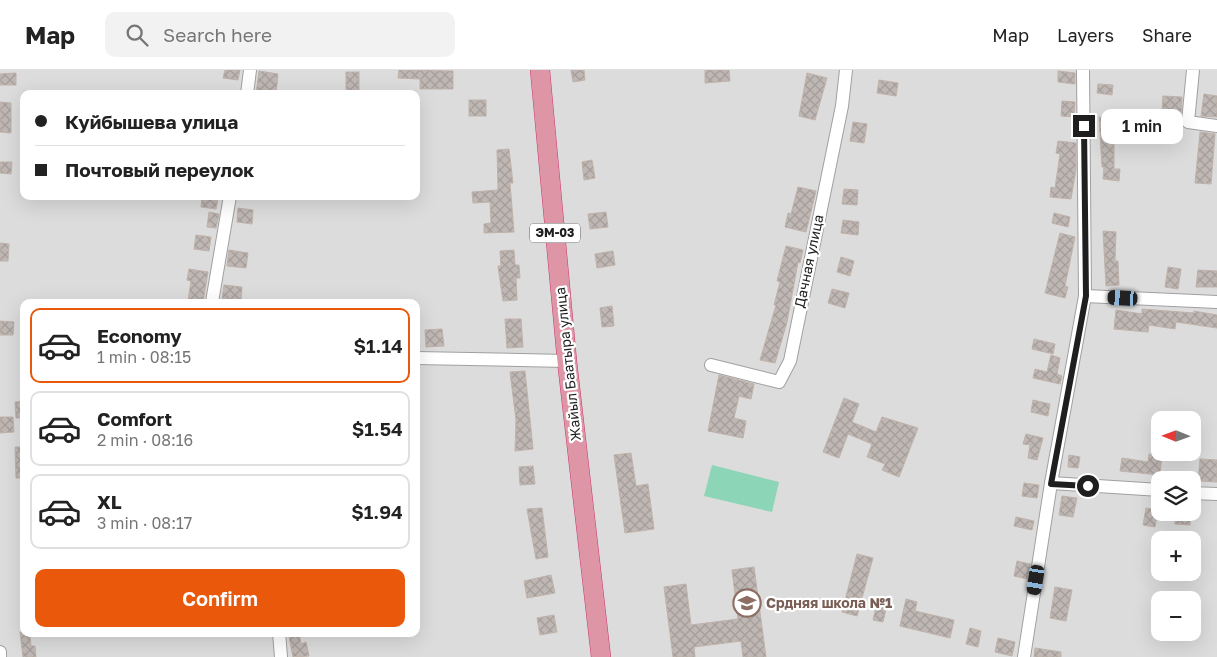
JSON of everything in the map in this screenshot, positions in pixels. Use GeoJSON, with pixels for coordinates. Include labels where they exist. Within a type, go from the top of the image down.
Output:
{"type":"FeatureCollection","features":[{"type":"Feature","properties":{"kind":"highway","name":"Жайыл Баатыра улица"},"geometry":{"type":"LineString","coordinates":[[540,70],[567,361],[602,657]]}},
{"type":"Feature","properties":{"kind":"street"},"geometry":{"type":"LineString","coordinates":[[247,90],[250,70]]}},
{"type":"Feature","properties":{"kind":"street","name":"Дачная улица"},"geometry":{"type":"LineString","coordinates":[[711,366],[779,382],[790,362],[842,106],[846,70]]}},
{"type":"Feature","properties":{"kind":"street"},"geometry":{"type":"LineString","coordinates":[[1024,657],[1051,484],[1086,296],[1083,70]]}},
{"type":"Feature","properties":{"kind":"street"},"geometry":{"type":"LineString","coordinates":[[1193,70],[1188,122],[1217,126]]}},
{"type":"Feature","properties":{"kind":"street"},"geometry":{"type":"LineString","coordinates":[[213,299],[229,200]]}},
{"type":"Feature","properties":{"kind":"street"},"geometry":{"type":"LineString","coordinates":[[1086,296],[1217,302]]}},
{"type":"Feature","properties":{"kind":"street"},"geometry":{"type":"LineString","coordinates":[[420,358],[567,361]]}},
{"type":"Feature","properties":{"kind":"street"},"geometry":{"type":"LineString","coordinates":[[1051,484],[1151,490]]}},
{"type":"Feature","properties":{"kind":"street"},"geometry":{"type":"LineString","coordinates":[[1201,493],[1217,494]]}},
{"type":"Feature","properties":{"kind":"street"},"geometry":{"type":"LineString","coordinates":[[279,637],[281,657]]}},
{"type":"Feature","properties":{"kind":"street"},"geometry":{"type":"LineString","coordinates":[[0,652],[0,657]]}},
{"type":"Feature","properties":{"kind":"shaded area"},"geometry":{"type":"Polygon","coordinates":[[[0,70],[1217,70],[1217,657],[0,657],[0,70]]]}},
{"type":"Feature","properties":{"kind":"green space"},"geometry":{"type":"Polygon","coordinates":[[[712,465],[779,482],[772,512],[704,496],[712,465]]]}},
{"type":"Feature","properties":{"kind":"building"},"geometry":{"type":"Polygon","coordinates":[[[225,70],[240,70],[238,80],[223,78],[225,70]]]}},
{"type":"Feature","properties":{"kind":"building"},"geometry":{"type":"Polygon","coordinates":[[[399,70],[453,71],[453,89],[420,89],[420,79],[398,78],[399,70]]]}},
{"type":"Feature","properties":{"kind":"building"},"geometry":{"type":"Polygon","coordinates":[[[571,70],[584,70],[585,80],[573,82],[571,70]]]}},
{"type":"Feature","properties":{"kind":"building"},"geometry":{"type":"Polygon","coordinates":[[[705,70],[729,70],[730,81],[705,83],[705,70]]]}},
{"type":"Feature","properties":{"kind":"building"},"geometry":{"type":"Polygon","coordinates":[[[259,71],[278,74],[276,90],[257,90],[259,71]]]}},
{"type":"Feature","properties":{"kind":"building"},"geometry":{"type":"Polygon","coordinates":[[[1058,71],[1075,73],[1075,84],[1058,82],[1058,71]]]}},
{"type":"Feature","properties":{"kind":"building"},"geometry":{"type":"Polygon","coordinates":[[[346,72],[359,72],[359,90],[346,90],[346,72]]]}},
{"type":"Feature","properties":{"kind":"building"},"geometry":{"type":"Polygon","coordinates":[[[16,73],[16,85],[0,85],[0,74],[16,73]]]}},
{"type":"Feature","properties":{"kind":"building"},"geometry":{"type":"Polygon","coordinates":[[[807,73],[827,78],[815,120],[799,116],[807,73]]]}},
{"type":"Feature","properties":{"kind":"building"},"geometry":{"type":"Polygon","coordinates":[[[879,80],[898,83],[896,96],[877,93],[879,80]]]}},
{"type":"Feature","properties":{"kind":"building"},"geometry":{"type":"Polygon","coordinates":[[[1098,84],[1113,85],[1112,95],[1097,93],[1098,84]]]}},
{"type":"Feature","properties":{"kind":"building"},"geometry":{"type":"Polygon","coordinates":[[[1204,94],[1217,96],[1217,117],[1201,116],[1204,94]]]}},
{"type":"Feature","properties":{"kind":"building"},"geometry":{"type":"Polygon","coordinates":[[[1163,96],[1182,97],[1181,114],[1162,113],[1163,96]]]}},
{"type":"Feature","properties":{"kind":"building"},"geometry":{"type":"Polygon","coordinates":[[[469,100],[486,100],[486,116],[469,116],[469,100]]]}},
{"type":"Feature","properties":{"kind":"building"},"geometry":{"type":"Polygon","coordinates":[[[1062,101],[1075,102],[1074,117],[1061,116],[1062,101]]]}},
{"type":"Feature","properties":{"kind":"building"},"geometry":{"type":"Polygon","coordinates":[[[0,102],[11,103],[11,133],[0,132],[0,102]]]}},
{"type":"Feature","properties":{"kind":"building"},"geometry":{"type":"Polygon","coordinates":[[[1099,117],[1114,117],[1114,169],[1120,169],[1119,181],[1103,179],[1104,167],[1102,167],[1099,117]]]}},
{"type":"Feature","properties":{"kind":"building"},"geometry":{"type":"Polygon","coordinates":[[[853,122],[867,124],[864,143],[850,141],[853,122]]]}},
{"type":"Feature","properties":{"kind":"building"},"geometry":{"type":"Polygon","coordinates":[[[1200,132],[1215,134],[1211,184],[1195,183],[1200,132]]]}},
{"type":"Feature","properties":{"kind":"building"},"geometry":{"type":"Polygon","coordinates":[[[1058,141],[1076,143],[1076,169],[1071,199],[1050,197],[1051,187],[1055,188],[1060,154],[1056,153],[1058,141]]]}},
{"type":"Feature","properties":{"kind":"building"},"geometry":{"type":"Polygon","coordinates":[[[509,149],[513,183],[510,183],[514,232],[484,233],[484,224],[491,223],[490,202],[473,203],[472,192],[498,190],[497,150],[509,149]]]}},
{"type":"Feature","properties":{"kind":"building"},"geometry":{"type":"Polygon","coordinates":[[[592,160],[595,178],[584,180],[582,162],[592,160]]]}},
{"type":"Feature","properties":{"kind":"building"},"geometry":{"type":"Polygon","coordinates":[[[0,162],[12,162],[11,174],[0,173],[0,162]]]}},
{"type":"Feature","properties":{"kind":"building"},"geometry":{"type":"Polygon","coordinates":[[[798,187],[816,191],[806,232],[785,227],[788,213],[791,214],[798,187]]]}},
{"type":"Feature","properties":{"kind":"building"},"geometry":{"type":"Polygon","coordinates":[[[844,189],[858,190],[857,205],[842,204],[844,189]]]}},
{"type":"Feature","properties":{"kind":"building"},"geometry":{"type":"Polygon","coordinates":[[[202,200],[218,200],[216,209],[201,207],[202,200]]]}},
{"type":"Feature","properties":{"kind":"building"},"geometry":{"type":"Polygon","coordinates":[[[238,208],[253,210],[252,224],[237,222],[238,208]]]}},
{"type":"Feature","properties":{"kind":"building"},"geometry":{"type":"Polygon","coordinates":[[[209,212],[219,214],[216,228],[207,227],[209,212]]]}},
{"type":"Feature","properties":{"kind":"building"},"geometry":{"type":"Polygon","coordinates":[[[606,212],[608,227],[590,229],[588,214],[606,212]]]}},
{"type":"Feature","properties":{"kind":"building"},"geometry":{"type":"Polygon","coordinates":[[[1054,213],[1070,217],[1068,227],[1052,223],[1054,213]]]}},
{"type":"Feature","properties":{"kind":"building"},"geometry":{"type":"Polygon","coordinates":[[[843,220],[859,222],[858,235],[841,233],[843,220]]]}},
{"type":"Feature","properties":{"kind":"building"},"geometry":{"type":"Polygon","coordinates":[[[1103,231],[1116,232],[1115,261],[1118,261],[1119,285],[1106,286],[1103,231]]]}},
{"type":"Feature","properties":{"kind":"building"},"geometry":{"type":"Polygon","coordinates":[[[1060,233],[1075,237],[1065,286],[1068,287],[1065,298],[1045,293],[1060,233]]]}},
{"type":"Feature","properties":{"kind":"building"},"geometry":{"type":"Polygon","coordinates":[[[196,235],[211,237],[209,251],[194,249],[196,235]]]}},
{"type":"Feature","properties":{"kind":"building"},"geometry":{"type":"Polygon","coordinates":[[[0,243],[9,244],[8,261],[0,261],[0,243]]]}},
{"type":"Feature","properties":{"kind":"building"},"geometry":{"type":"Polygon","coordinates":[[[786,246],[803,250],[800,263],[798,262],[787,322],[775,363],[760,360],[776,305],[774,305],[780,282],[777,281],[786,246]]]}},
{"type":"Feature","properties":{"kind":"building"},"geometry":{"type":"Polygon","coordinates":[[[229,250],[248,253],[246,268],[227,266],[229,250]]]}},
{"type":"Feature","properties":{"kind":"building"},"geometry":{"type":"Polygon","coordinates":[[[514,250],[515,265],[519,265],[520,278],[516,278],[517,300],[503,301],[498,266],[501,266],[500,251],[514,250]]]}},
{"type":"Feature","properties":{"kind":"building"},"geometry":{"type":"Polygon","coordinates":[[[613,251],[615,265],[597,268],[595,254],[613,251]]]}},
{"type":"Feature","properties":{"kind":"building"},"geometry":{"type":"Polygon","coordinates":[[[841,257],[854,261],[850,276],[837,272],[841,257]]]}},
{"type":"Feature","properties":{"kind":"building"},"geometry":{"type":"Polygon","coordinates":[[[1168,267],[1181,269],[1178,289],[1165,287],[1168,267]]]}},
{"type":"Feature","properties":{"kind":"building"},"geometry":{"type":"Polygon","coordinates":[[[189,269],[208,272],[204,299],[188,299],[191,281],[187,280],[189,269]]]}},
{"type":"Feature","properties":{"kind":"building"},"geometry":{"type":"Polygon","coordinates":[[[1198,270],[1217,271],[1217,287],[1196,287],[1198,270]]]}},
{"type":"Feature","properties":{"kind":"building"},"geometry":{"type":"Polygon","coordinates":[[[224,285],[242,287],[241,299],[222,299],[224,285]]]}},
{"type":"Feature","properties":{"kind":"building"},"geometry":{"type":"Polygon","coordinates":[[[832,289],[849,293],[845,308],[828,303],[832,289]]]}},
{"type":"Feature","properties":{"kind":"building"},"geometry":{"type":"Polygon","coordinates":[[[612,306],[614,326],[602,327],[600,308],[612,306]]]}},
{"type":"Feature","properties":{"kind":"building"},"geometry":{"type":"Polygon","coordinates":[[[1142,309],[1194,313],[1194,311],[1217,315],[1217,328],[1176,322],[1175,329],[1149,325],[1148,332],[1114,329],[1116,310],[1142,314],[1142,309]]]}},
{"type":"Feature","properties":{"kind":"building"},"geometry":{"type":"Polygon","coordinates":[[[505,319],[521,319],[523,347],[507,348],[505,319]]]}},
{"type":"Feature","properties":{"kind":"building"},"geometry":{"type":"Polygon","coordinates":[[[0,321],[14,322],[13,335],[0,335],[0,321]]]}},
{"type":"Feature","properties":{"kind":"building"},"geometry":{"type":"Polygon","coordinates":[[[442,329],[444,346],[426,347],[425,330],[442,329]]]}},
{"type":"Feature","properties":{"kind":"building"},"geometry":{"type":"Polygon","coordinates":[[[1034,339],[1055,344],[1053,354],[1032,349],[1034,339]]]}},
{"type":"Feature","properties":{"kind":"building"},"geometry":{"type":"Polygon","coordinates":[[[1051,355],[1060,358],[1057,374],[1062,376],[1060,384],[1033,378],[1035,369],[1047,372],[1051,355]]]}},
{"type":"Feature","properties":{"kind":"building"},"geometry":{"type":"Polygon","coordinates":[[[525,371],[533,449],[515,451],[516,420],[510,372],[525,371]]]}},
{"type":"Feature","properties":{"kind":"building"},"geometry":{"type":"Polygon","coordinates":[[[719,375],[754,384],[751,399],[739,396],[734,418],[746,421],[743,438],[708,431],[719,375]]]}},
{"type":"Feature","properties":{"kind":"building"},"geometry":{"type":"Polygon","coordinates":[[[844,398],[859,404],[852,422],[876,432],[882,417],[918,428],[899,477],[882,470],[885,464],[867,457],[872,444],[848,434],[839,458],[823,452],[844,398]]]}},
{"type":"Feature","properties":{"kind":"building"},"geometry":{"type":"Polygon","coordinates":[[[1033,400],[1050,404],[1048,416],[1031,412],[1033,400]]]}},
{"type":"Feature","properties":{"kind":"building"},"geometry":{"type":"Polygon","coordinates":[[[20,401],[20,418],[16,418],[15,402],[20,401]]]}},
{"type":"Feature","properties":{"kind":"building"},"geometry":{"type":"Polygon","coordinates":[[[0,417],[13,417],[14,432],[0,433],[0,417]]]}},
{"type":"Feature","properties":{"kind":"building"},"geometry":{"type":"Polygon","coordinates":[[[1026,434],[1043,438],[1037,460],[1028,458],[1030,445],[1023,444],[1026,434]]]}},
{"type":"Feature","properties":{"kind":"building"},"geometry":{"type":"Polygon","coordinates":[[[15,447],[20,447],[20,478],[16,478],[15,447]]]}},
{"type":"Feature","properties":{"kind":"building"},"geometry":{"type":"Polygon","coordinates":[[[631,453],[636,486],[648,484],[654,529],[625,533],[614,455],[631,453]]]}},
{"type":"Feature","properties":{"kind":"building"},"geometry":{"type":"Polygon","coordinates":[[[1149,454],[1151,454],[1151,461],[1161,461],[1160,471],[1151,471],[1151,474],[1120,471],[1122,458],[1148,462],[1149,454]]]}},
{"type":"Feature","properties":{"kind":"building"},"geometry":{"type":"Polygon","coordinates":[[[1069,455],[1080,457],[1078,468],[1068,467],[1069,455]]]}},
{"type":"Feature","properties":{"kind":"building"},"geometry":{"type":"Polygon","coordinates":[[[1201,459],[1217,460],[1217,482],[1201,481],[1201,471],[1199,471],[1201,459]]]}},
{"type":"Feature","properties":{"kind":"building"},"geometry":{"type":"Polygon","coordinates":[[[533,466],[535,484],[520,485],[519,467],[533,466]]]}},
{"type":"Feature","properties":{"kind":"building"},"geometry":{"type":"Polygon","coordinates":[[[1024,483],[1039,485],[1037,498],[1022,496],[1024,483]]]}},
{"type":"Feature","properties":{"kind":"building"},"geometry":{"type":"Polygon","coordinates":[[[1062,496],[1077,498],[1073,517],[1059,515],[1062,496]]]}},
{"type":"Feature","properties":{"kind":"building"},"geometry":{"type":"Polygon","coordinates":[[[542,508],[548,557],[536,559],[527,509],[542,508]]]}},
{"type":"Feature","properties":{"kind":"building"},"geometry":{"type":"Polygon","coordinates":[[[1146,508],[1151,509],[1151,521],[1156,521],[1155,527],[1143,525],[1146,508]]]}},
{"type":"Feature","properties":{"kind":"building"},"geometry":{"type":"Polygon","coordinates":[[[1016,517],[1034,521],[1032,530],[1014,526],[1016,517]]]}},
{"type":"Feature","properties":{"kind":"building"},"geometry":{"type":"Polygon","coordinates":[[[1175,521],[1190,521],[1190,525],[1175,524],[1175,521]]]}},
{"type":"Feature","properties":{"kind":"building"},"geometry":{"type":"Polygon","coordinates":[[[857,554],[873,558],[857,616],[842,612],[857,554]]]}},
{"type":"Feature","properties":{"kind":"building"},"geometry":{"type":"Polygon","coordinates":[[[1017,561],[1030,564],[1027,579],[1014,576],[1017,561]]]}},
{"type":"Feature","properties":{"kind":"building","name":"Срдняя школа №1"},"geometry":{"type":"Polygon","coordinates":[[[754,567],[766,657],[743,657],[741,641],[694,647],[695,657],[673,657],[664,587],[686,584],[691,625],[738,619],[732,570],[754,567]]]}},
{"type":"Feature","properties":{"kind":"building"},"geometry":{"type":"Polygon","coordinates":[[[551,575],[555,593],[527,598],[524,581],[551,575]]]}},
{"type":"Feature","properties":{"kind":"building"},"geometry":{"type":"Polygon","coordinates":[[[1055,587],[1072,590],[1066,621],[1050,618],[1055,587]]]}},
{"type":"Feature","properties":{"kind":"building"},"geometry":{"type":"Polygon","coordinates":[[[906,599],[917,602],[915,611],[954,620],[950,638],[900,626],[906,599]]]}},
{"type":"Feature","properties":{"kind":"building"},"geometry":{"type":"Polygon","coordinates":[[[877,603],[887,605],[883,622],[873,620],[877,603]]]}},
{"type":"Feature","properties":{"kind":"building"},"geometry":{"type":"Polygon","coordinates":[[[554,615],[557,632],[540,635],[537,618],[554,615]]]}},
{"type":"Feature","properties":{"kind":"building"},"geometry":{"type":"Polygon","coordinates":[[[970,628],[981,631],[978,647],[966,644],[970,628]]]}},
{"type":"Feature","properties":{"kind":"building"},"geometry":{"type":"Polygon","coordinates":[[[21,637],[30,637],[31,646],[35,646],[36,657],[23,657],[21,637]]]}},
{"type":"Feature","properties":{"kind":"building"},"geometry":{"type":"Polygon","coordinates":[[[289,637],[300,637],[301,644],[306,642],[309,656],[293,657],[289,637]]]}},
{"type":"Feature","properties":{"kind":"building"},"geometry":{"type":"Polygon","coordinates":[[[998,638],[1015,642],[1012,656],[995,652],[998,638]]]}},
{"type":"Feature","properties":{"kind":"building"},"geometry":{"type":"Polygon","coordinates":[[[1035,648],[1061,652],[1061,657],[1034,657],[1035,648]]]}},
{"type":"Feature","properties":{"kind":"place","name":"Срдняя школа №1"},"geometry":{"type":"Point","coordinates":[747,603]}},
{"type":"Feature","properties":{"kind":"route"},"geometry":{"type":"LineString","coordinates":[[1084,126],[1086,296],[1051,484],[1088,486]]}}]}
